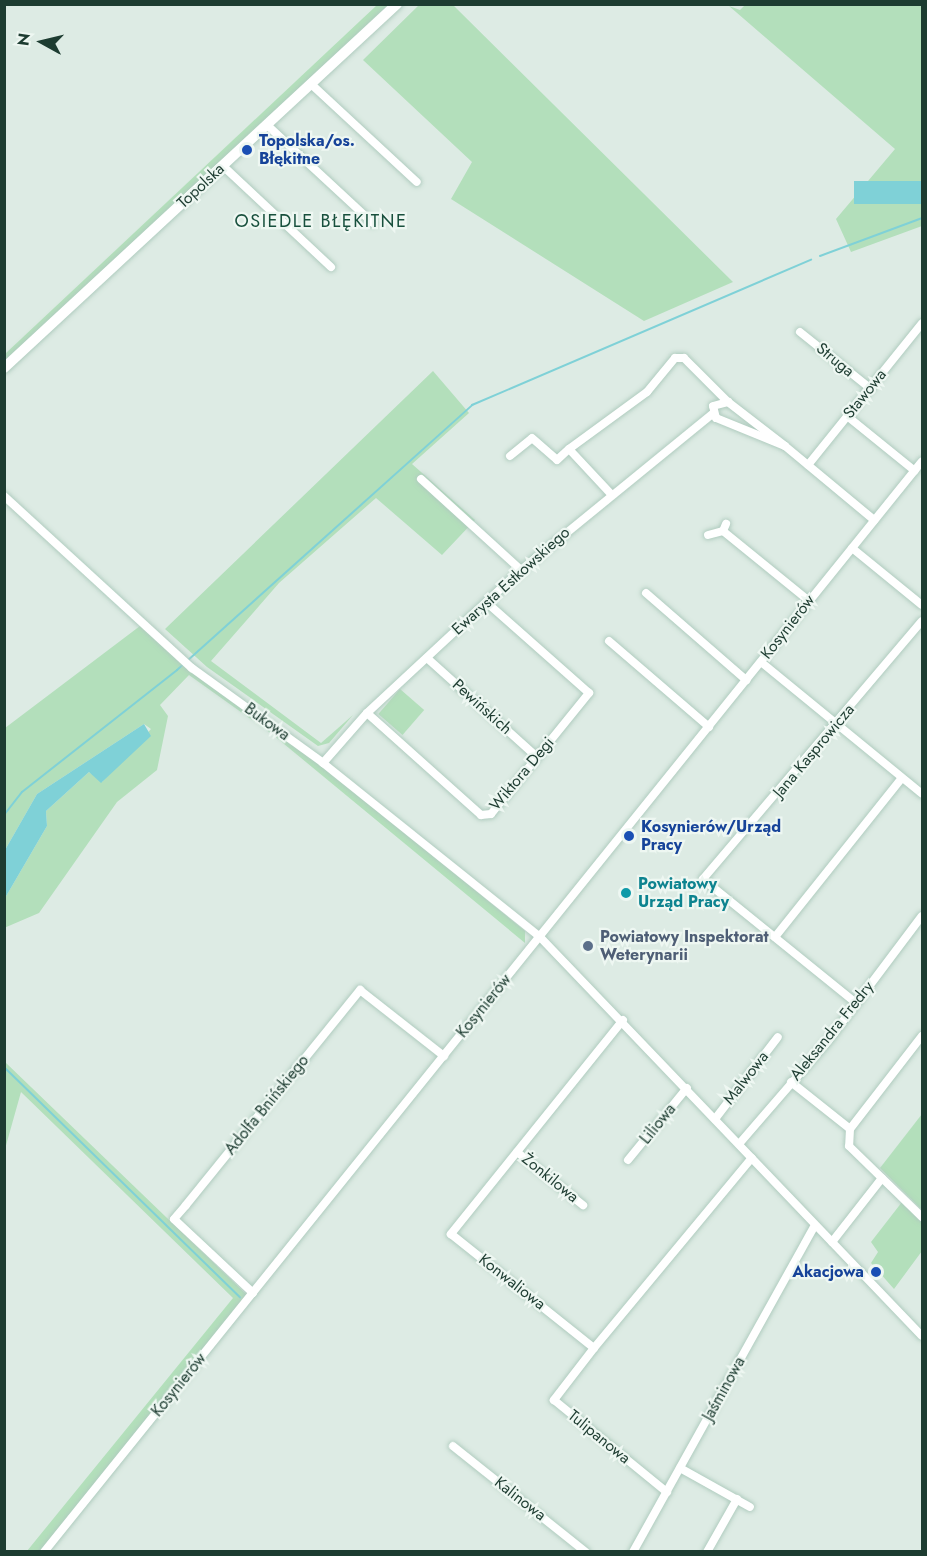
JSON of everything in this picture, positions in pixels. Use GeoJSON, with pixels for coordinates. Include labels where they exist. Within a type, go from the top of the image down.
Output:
{"type":"FeatureCollection","features":[{"type":"Feature","properties":{"kind":"street","name":"Topolska"},"geometry":{"type":"LineString","coordinates":[[4,368],[397,4]]}},
{"type":"Feature","properties":{"kind":"street"},"geometry":{"type":"LineString","coordinates":[[311,84],[417,182]]}},
{"type":"Feature","properties":{"kind":"street"},"geometry":{"type":"LineString","coordinates":[[267,125],[373,223]]}},
{"type":"Feature","properties":{"kind":"street"},"geometry":{"type":"LineString","coordinates":[[223,166],[331,267]]}},
{"type":"Feature","properties":{"kind":"street","name":"Stawowa"},"geometry":{"type":"LineString","coordinates":[[808,465],[870,387],[920,332],[922,323]]}},
{"type":"Feature","properties":{"kind":"street","name":"Struga"},"geometry":{"type":"LineString","coordinates":[[800,332],[870,387]]}},
{"type":"Feature","properties":{"kind":"street"},"geometry":{"type":"LineString","coordinates":[[510,456],[532,438],[557,460],[646,392],[675,358],[684,358],[728,402],[874,520]]}},
{"type":"Feature","properties":{"kind":"street","name":"Ewarysta Estkowskiego"},"geometry":{"type":"LineString","coordinates":[[323,763],[367,712],[521,570],[610,493],[712,414],[718,402],[728,402]]}},
{"type":"Feature","properties":{"kind":"street"},"geometry":{"type":"LineString","coordinates":[[712,414],[785,446]]}},
{"type":"Feature","properties":{"kind":"street"},"geometry":{"type":"LineString","coordinates":[[848,416],[915,471]]}},
{"type":"Feature","properties":{"kind":"street"},"geometry":{"type":"LineString","coordinates":[[569,449],[610,493]]}},
{"type":"Feature","properties":{"kind":"street","name":"Kosynierów"},"geometry":{"type":"LineString","coordinates":[[44,1551],[922,461]]}},
{"type":"Feature","properties":{"kind":"street"},"geometry":{"type":"LineString","coordinates":[[421,479],[521,570]]}},
{"type":"Feature","properties":{"kind":"street","name":"Bukowa"},"geometry":{"type":"LineString","coordinates":[[4,496],[192,668],[323,763],[540,937]]}},
{"type":"Feature","properties":{"kind":"street"},"geometry":{"type":"LineString","coordinates":[[708,535],[724,528],[808,600]]}},
{"type":"Feature","properties":{"kind":"street"},"geometry":{"type":"LineString","coordinates":[[852,548],[922,605]]}},
{"type":"Feature","properties":{"kind":"street"},"geometry":{"type":"LineString","coordinates":[[646,593],[746,680]]}},
{"type":"Feature","properties":{"kind":"street","name":"Wiktora Degi"},"geometry":{"type":"LineString","coordinates":[[367,712],[481,816],[491,814],[589,693],[486,602]]}},
{"type":"Feature","properties":{"kind":"street","name":"Jana Kasprowicza"},"geometry":{"type":"LineString","coordinates":[[775,937],[703,879],[837,724],[922,621]]}},
{"type":"Feature","properties":{"kind":"street"},"geometry":{"type":"LineString","coordinates":[[609,641],[709,728]]}},
{"type":"Feature","properties":{"kind":"street","name":"Pewińskich"},"geometry":{"type":"LineString","coordinates":[[427,658],[537,757]]}},
{"type":"Feature","properties":{"kind":"street"},"geometry":{"type":"LineString","coordinates":[[761,662],[922,794]]}},
{"type":"Feature","properties":{"kind":"street"},"geometry":{"type":"LineString","coordinates":[[856,1003],[775,937],[902,778]]}},
{"type":"Feature","properties":{"kind":"street","name":"Aleksandra Fredry"},"geometry":{"type":"LineString","coordinates":[[739,1144],[856,1003],[922,916]]}},
{"type":"Feature","properties":{"kind":"street"},"geometry":{"type":"LineString","coordinates":[[540,937],[623,1020],[922,1336]]}},
{"type":"Feature","properties":{"kind":"street","name":"Adolfa Bnińskiego"},"geometry":{"type":"LineString","coordinates":[[253,1293],[174,1219],[360,990],[444,1056]]}},
{"type":"Feature","properties":{"kind":"street","name":"Konwaliowa"},"geometry":{"type":"LineString","coordinates":[[594,1348],[451,1234],[623,1020]]}},
{"type":"Feature","properties":{"kind":"street"},"geometry":{"type":"LineString","coordinates":[[922,1036],[850,1129],[849,1146],[922,1217]]}},
{"type":"Feature","properties":{"kind":"street","name":"Malwowa"},"geometry":{"type":"LineString","coordinates":[[715,1119],[778,1037]]}},
{"type":"Feature","properties":{"kind":"street"},"geometry":{"type":"LineString","coordinates":[[791,1082],[850,1129]]}},
{"type":"Feature","properties":{"kind":"street","name":"Liliowa"},"geometry":{"type":"LineString","coordinates":[[628,1160],[687,1088]]}},
{"type":"Feature","properties":{"kind":"street","name":"Żonkilowa"},"geometry":{"type":"LineString","coordinates":[[517,1152],[583,1205]]}},
{"type":"Feature","properties":{"kind":"street"},"geometry":{"type":"LineString","coordinates":[[594,1348],[752,1158]]}},
{"type":"Feature","properties":{"kind":"street"},"geometry":{"type":"LineString","coordinates":[[832,1242],[882,1178]]}},
{"type":"Feature","properties":{"kind":"street","name":"Jaśminowa"},"geometry":{"type":"LineString","coordinates":[[633,1551],[815,1225]]}},
{"type":"Feature","properties":{"kind":"street","name":"Tulipanowa"},"geometry":{"type":"LineString","coordinates":[[594,1348],[554,1401],[667,1492]]}},
{"type":"Feature","properties":{"kind":"street","name":"Kalinowa"},"geometry":{"type":"LineString","coordinates":[[453,1446],[586,1551]]}},
{"type":"Feature","properties":{"kind":"street"},"geometry":{"type":"LineString","coordinates":[[681,1468],[750,1507]]}},
{"type":"Feature","properties":{"kind":"street"},"geometry":{"type":"LineString","coordinates":[[707,1551],[737,1499]]}},
{"type":"Feature","properties":{"kind":"green space"},"geometry":{"type":"Polygon","coordinates":[[[746,4],[922,5],[922,226],[851,252],[836,219],[895,149],[729,6],[740,10],[746,4]]]}},
{"type":"Feature","properties":{"kind":"green space"},"geometry":{"type":"Polygon","coordinates":[[[377,5],[388,5],[5,363],[5,354],[377,5]]]}},
{"type":"Feature","properties":{"kind":"green space"},"geometry":{"type":"Polygon","coordinates":[[[419,5],[453,5],[733,282],[644,321],[451,199],[472,162],[363,60],[419,5]]]}},
{"type":"Feature","properties":{"kind":"green space"},"geometry":{"type":"Polygon","coordinates":[[[433,371],[469,413],[412,464],[475,520],[442,555],[376,498],[279,583],[211,661],[321,743],[353,715],[329,743],[318,746],[207,667],[165,629],[433,371]]]}},
{"type":"Feature","properties":{"kind":"green space"},"geometry":{"type":"Polygon","coordinates":[[[140,626],[192,672],[331,773],[525,931],[525,943],[272,734],[189,675],[160,705],[168,716],[157,770],[117,802],[39,913],[4,928],[5,898],[47,826],[46,811],[89,772],[102,782],[151,729],[144,724],[37,794],[5,850],[5,728],[140,626]]]}},
{"type":"Feature","properties":{"kind":"green space"},"geometry":{"type":"Polygon","coordinates":[[[400,689],[424,710],[403,735],[378,714],[400,689]]]}},
{"type":"Feature","properties":{"kind":"green space"},"geometry":{"type":"Polygon","coordinates":[[[5,1062],[247,1295],[40,1551],[27,1551],[233,1298],[21,1092],[5,1149],[5,1062]]]}},
{"type":"Feature","properties":{"kind":"green space"},"geometry":{"type":"Polygon","coordinates":[[[922,1114],[922,1210],[880,1168],[922,1114]]]}},
{"type":"Feature","properties":{"kind":"green space"},"geometry":{"type":"Polygon","coordinates":[[[902,1202],[922,1223],[922,1251],[894,1289],[871,1263],[878,1252],[871,1242],[902,1202]]]}},
{"type":"Feature","properties":{"kind":"water"},"geometry":{"type":"Polygon","coordinates":[[[854,181],[922,181],[922,204],[854,204],[854,181]]]}},
{"type":"Feature","properties":{"kind":"water"},"geometry":{"type":"Polygon","coordinates":[[[144,724],[151,736],[101,783],[89,772],[46,811],[47,826],[5,898],[5,850],[37,794],[144,724]]]}},
{"type":"Feature","properties":{"kind":"waterway"},"geometry":{"type":"LineString","coordinates":[[820,256],[922,218]]}},
{"type":"Feature","properties":{"kind":"waterway"},"geometry":{"type":"LineString","coordinates":[[4,815],[22,792],[177,670],[472,405],[811,260]]}},
{"type":"Feature","properties":{"kind":"waterway"},"geometry":{"type":"LineString","coordinates":[[4,1067],[240,1297]]}},
{"type":"Feature","properties":{"kind":"place","name":"Topolska/os. Błękitne"},"geometry":{"type":"Point","coordinates":[247,150]}},
{"type":"Feature","properties":{"kind":"place","name":"Kosynierów/Urząd Pracy"},"geometry":{"type":"Point","coordinates":[629,836]}},
{"type":"Feature","properties":{"kind":"place","name":"Powiatowy Urząd Pracy"},"geometry":{"type":"Point","coordinates":[626,893]}},
{"type":"Feature","properties":{"kind":"place","name":"Powiatowy Inspektorat Weterynarii"},"geometry":{"type":"Point","coordinates":[588,946]}},
{"type":"Feature","properties":{"kind":"place","name":"Akacjowa"},"geometry":{"type":"Point","coordinates":[876,1272]}},
{"type":"Feature","properties":{"kind":"district","name":"OSIEDLE BŁĘKITNE"},"geometry":{"type":"Point","coordinates":[321,221]}}]}
